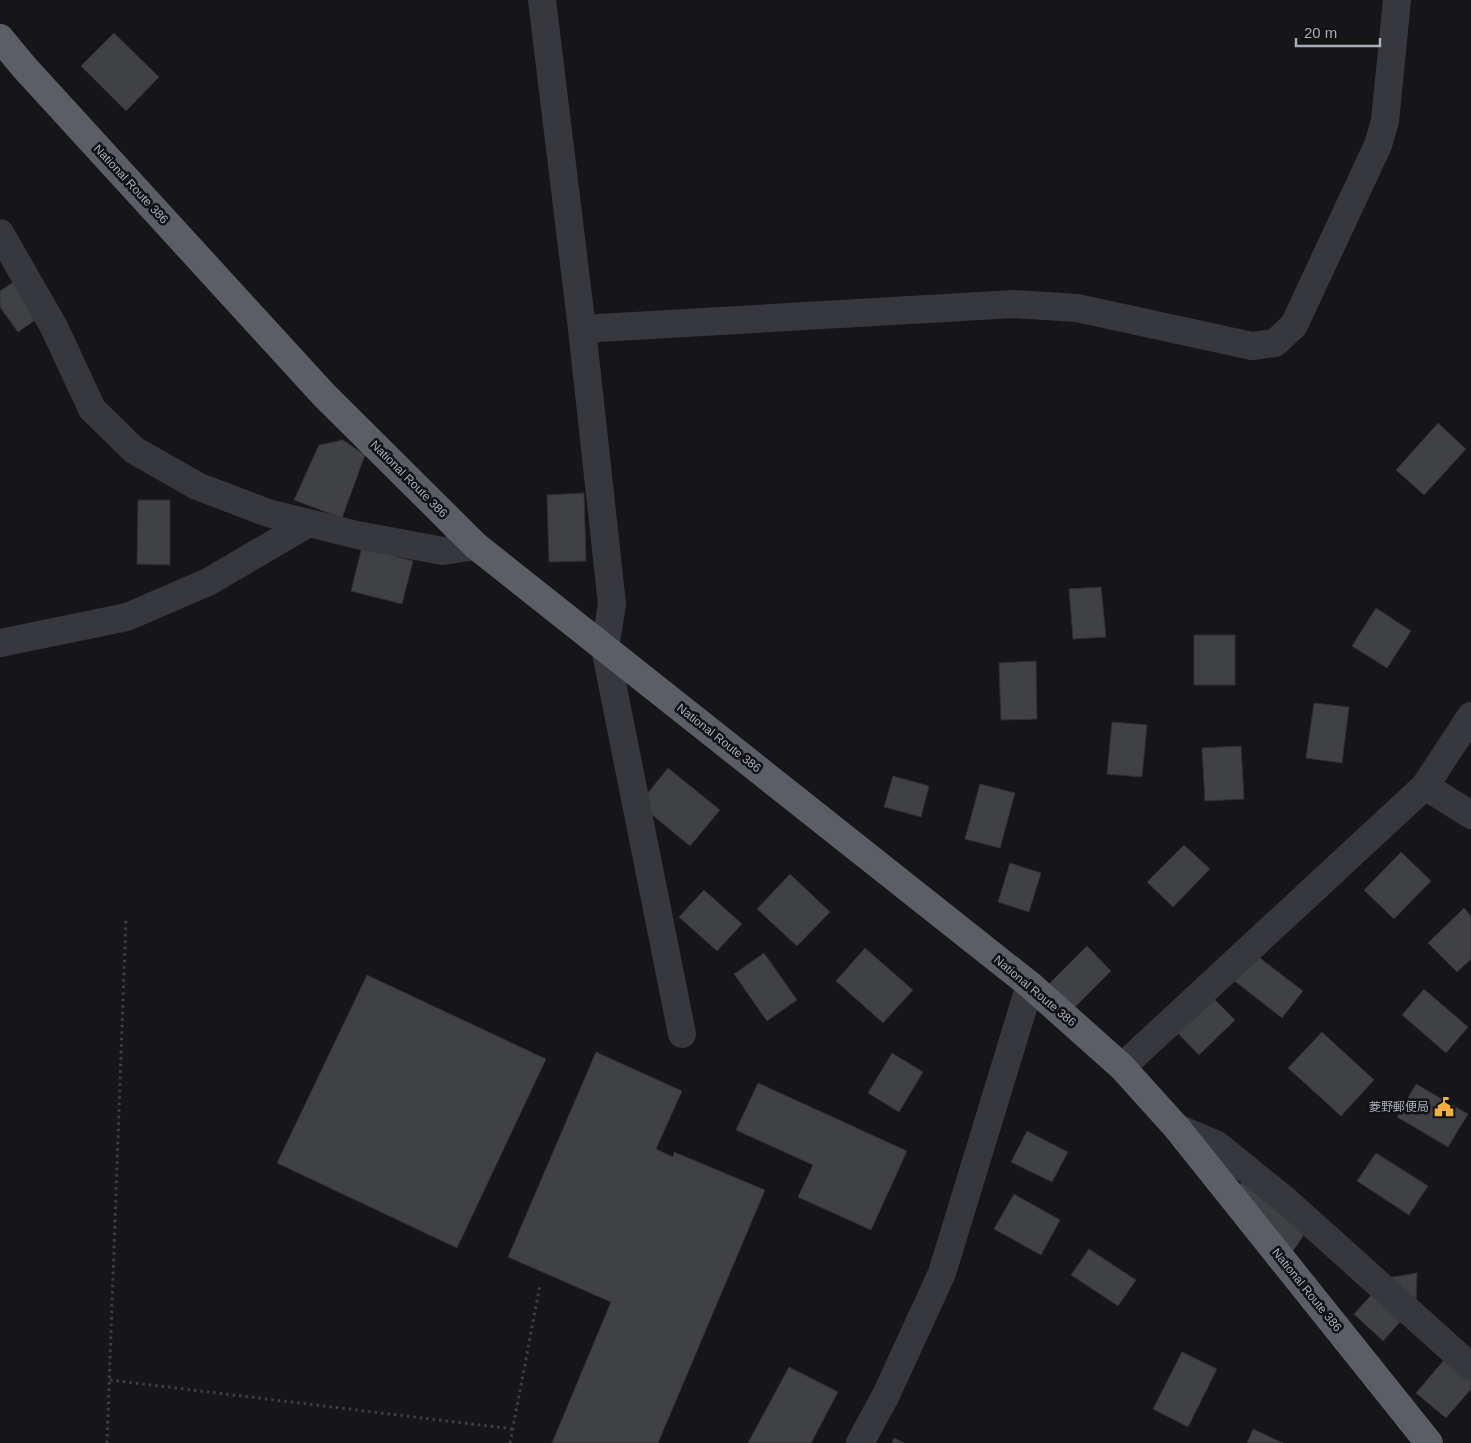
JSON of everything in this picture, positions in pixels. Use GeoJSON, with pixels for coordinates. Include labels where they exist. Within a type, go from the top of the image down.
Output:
{"type":"FeatureCollection","features":[{"type":"Feature","properties":{"kind":"highway","name":"National Route 386"},"geometry":{"type":"LineString","coordinates":[[0,38],[24,67],[324,394],[476,546],[1030,984],[1122,1067],[1177,1128],[1429,1443]]}},
{"type":"Feature","properties":{"kind":"street"},"geometry":{"type":"LineString","coordinates":[[542,0],[582,329],[612,604],[605,648],[682,1034]]}},
{"type":"Feature","properties":{"kind":"street"},"geometry":{"type":"LineString","coordinates":[[582,329],[1014,304],[1077,308],[1252,346],[1275,343],[1294,326],[1378,144],[1385,121],[1397,0]]}},
{"type":"Feature","properties":{"kind":"street"},"geometry":{"type":"LineString","coordinates":[[0,233],[54,327],[92,409],[134,450],[196,486],[268,514],[357,535],[443,551],[476,546]]}},
{"type":"Feature","properties":{"kind":"street"},"geometry":{"type":"LineString","coordinates":[[0,643],[127,616],[208,582],[309,523]]}},
{"type":"Feature","properties":{"kind":"street"},"geometry":{"type":"LineString","coordinates":[[1122,1067],[1425,786],[1471,716]]}},
{"type":"Feature","properties":{"kind":"street"},"geometry":{"type":"LineString","coordinates":[[1425,786],[1471,815]]}},
{"type":"Feature","properties":{"kind":"street"},"geometry":{"type":"LineString","coordinates":[[860,1443],[886,1395],[942,1273],[1030,984]]}},
{"type":"Feature","properties":{"kind":"street"},"geometry":{"type":"LineString","coordinates":[[1177,1128],[1217,1146],[1285,1200],[1471,1367]]}},
{"type":"Feature","properties":{"kind":"path"},"geometry":{"type":"LineString","coordinates":[[107,1443],[126,917]]}},
{"type":"Feature","properties":{"kind":"path"},"geometry":{"type":"LineString","coordinates":[[510,1443],[514,1430],[540,1285]]}},
{"type":"Feature","properties":{"kind":"path"},"geometry":{"type":"LineString","coordinates":[[110,1380],[514,1430]]}},
{"type":"Feature","properties":{"kind":"building"},"geometry":{"type":"Polygon","coordinates":[[[114,33],[159,77],[126,111],[81,66],[114,33]]]}},
{"type":"Feature","properties":{"kind":"building"},"geometry":{"type":"Polygon","coordinates":[[[21,277],[47,312],[18,332],[0,307],[0,291],[21,277]]]}},
{"type":"Feature","properties":{"kind":"building"},"geometry":{"type":"Polygon","coordinates":[[[1438,423],[1466,449],[1424,495],[1396,470],[1438,423]]]}},
{"type":"Feature","properties":{"kind":"building"},"geometry":{"type":"Polygon","coordinates":[[[343,440],[365,455],[342,518],[294,500],[319,445],[343,440]]]}},
{"type":"Feature","properties":{"kind":"building"},"geometry":{"type":"Polygon","coordinates":[[[584,493],[586,561],[549,562],[547,495],[584,493]]]}},
{"type":"Feature","properties":{"kind":"building"},"geometry":{"type":"Polygon","coordinates":[[[138,500],[170,500],[170,565],[137,564],[138,500]]]}},
{"type":"Feature","properties":{"kind":"building"},"geometry":{"type":"Polygon","coordinates":[[[362,547],[413,561],[402,604],[351,591],[362,547]]]}},
{"type":"Feature","properties":{"kind":"building"},"geometry":{"type":"Polygon","coordinates":[[[1101,587],[1106,637],[1073,639],[1069,589],[1101,587]]]}},
{"type":"Feature","properties":{"kind":"building"},"geometry":{"type":"Polygon","coordinates":[[[1376,608],[1411,631],[1387,668],[1352,646],[1376,608]]]}},
{"type":"Feature","properties":{"kind":"building"},"geometry":{"type":"Polygon","coordinates":[[[1194,635],[1235,635],[1235,685],[1194,685],[1194,635]]]}},
{"type":"Feature","properties":{"kind":"building"},"geometry":{"type":"Polygon","coordinates":[[[1036,661],[1037,719],[1001,720],[999,663],[1036,661]]]}},
{"type":"Feature","properties":{"kind":"building"},"geometry":{"type":"Polygon","coordinates":[[[1314,703],[1349,707],[1342,763],[1306,758],[1314,703]]]}},
{"type":"Feature","properties":{"kind":"building"},"geometry":{"type":"Polygon","coordinates":[[[1112,722],[1147,725],[1142,777],[1107,774],[1112,722]]]}},
{"type":"Feature","properties":{"kind":"building"},"geometry":{"type":"Polygon","coordinates":[[[1241,746],[1244,799],[1205,801],[1202,748],[1241,746]]]}},
{"type":"Feature","properties":{"kind":"building"},"geometry":{"type":"Polygon","coordinates":[[[668,768],[720,810],[690,846],[639,804],[668,768]]]}},
{"type":"Feature","properties":{"kind":"building"},"geometry":{"type":"Polygon","coordinates":[[[893,776],[929,786],[921,817],[884,807],[893,776]]]}},
{"type":"Feature","properties":{"kind":"building"},"geometry":{"type":"Polygon","coordinates":[[[980,784],[1015,793],[1000,848],[965,839],[980,784]]]}},
{"type":"Feature","properties":{"kind":"building"},"geometry":{"type":"Polygon","coordinates":[[[1184,845],[1210,869],[1173,907],[1147,882],[1184,845]]]}},
{"type":"Feature","properties":{"kind":"building"},"geometry":{"type":"Polygon","coordinates":[[[1401,852],[1431,881],[1394,919],[1364,890],[1401,852]]]}},
{"type":"Feature","properties":{"kind":"building"},"geometry":{"type":"Polygon","coordinates":[[[1010,863],[1041,873],[1029,912],[998,902],[1010,863]]]}},
{"type":"Feature","properties":{"kind":"building"},"geometry":{"type":"Polygon","coordinates":[[[790,874],[830,912],[797,946],[757,909],[790,874]]]}},
{"type":"Feature","properties":{"kind":"building"},"geometry":{"type":"Polygon","coordinates":[[[704,890],[742,924],[717,951],[679,917],[704,890]]]}},
{"type":"Feature","properties":{"kind":"building"},"geometry":{"type":"Polygon","coordinates":[[[1464,908],[1471,916],[1471,959],[1457,972],[1428,943],[1464,908]]]}},
{"type":"Feature","properties":{"kind":"building"},"geometry":{"type":"Polygon","coordinates":[[[1087,946],[1111,971],[1073,1009],[1048,985],[1087,946]]]}},
{"type":"Feature","properties":{"kind":"building"},"geometry":{"type":"Polygon","coordinates":[[[865,948],[913,990],[883,1023],[836,981],[865,948]]]}},
{"type":"Feature","properties":{"kind":"building"},"geometry":{"type":"Polygon","coordinates":[[[1252,952],[1303,991],[1282,1018],[1232,979],[1252,952]]]}},
{"type":"Feature","properties":{"kind":"building"},"geometry":{"type":"Polygon","coordinates":[[[764,953],[797,1000],[767,1021],[734,974],[764,953]]]}},
{"type":"Feature","properties":{"kind":"building"},"geometry":{"type":"Polygon","coordinates":[[[367,975],[546,1059],[457,1248],[277,1163],[367,975]]]}},
{"type":"Feature","properties":{"kind":"building"},"geometry":{"type":"Polygon","coordinates":[[[1200,985],[1235,1020],[1199,1055],[1165,1020],[1200,985]]]}},
{"type":"Feature","properties":{"kind":"building"},"geometry":{"type":"Polygon","coordinates":[[[1424,989],[1468,1027],[1446,1053],[1402,1015],[1424,989]]]}},
{"type":"Feature","properties":{"kind":"building"},"geometry":{"type":"Polygon","coordinates":[[[1322,1032],[1374,1080],[1341,1116],[1288,1068],[1322,1032]]]}},
{"type":"Feature","properties":{"kind":"building"},"geometry":{"type":"Polygon","coordinates":[[[596,1052],[682,1091],[656,1149],[673,1157],[674,1152],[765,1190],[658,1443],[552,1443],[611,1302],[508,1257],[596,1052]]]}},
{"type":"Feature","properties":{"kind":"building"},"geometry":{"type":"Polygon","coordinates":[[[892,1053],[923,1072],[899,1112],[868,1093],[892,1053]]]}},
{"type":"Feature","properties":{"kind":"building"},"geometry":{"type":"Polygon","coordinates":[[[758,1083],[907,1151],[871,1230],[798,1197],[813,1165],[736,1130],[758,1083]]]}},
{"type":"Feature","properties":{"kind":"building"},"geometry":{"type":"Polygon","coordinates":[[[1416,1084],[1468,1114],[1448,1147],[1397,1117],[1416,1084]]]}},
{"type":"Feature","properties":{"kind":"building"},"geometry":{"type":"Polygon","coordinates":[[[1027,1131],[1068,1152],[1052,1182],[1011,1162],[1027,1131]]]}},
{"type":"Feature","properties":{"kind":"building"},"geometry":{"type":"Polygon","coordinates":[[[1376,1153],[1428,1186],[1409,1215],[1357,1181],[1376,1153]]]}},
{"type":"Feature","properties":{"kind":"building"},"geometry":{"type":"Polygon","coordinates":[[[1246,1176],[1313,1221],[1293,1251],[1225,1206],[1246,1176]]]}},
{"type":"Feature","properties":{"kind":"building"},"geometry":{"type":"Polygon","coordinates":[[[1014,1194],[1060,1220],[1041,1255],[994,1229],[1014,1194]]]}},
{"type":"Feature","properties":{"kind":"building"},"geometry":{"type":"Polygon","coordinates":[[[1089,1249],[1136,1280],[1118,1306],[1071,1275],[1089,1249]]]}},
{"type":"Feature","properties":{"kind":"building"},"geometry":{"type":"Polygon","coordinates":[[[1417,1273],[1416,1304],[1383,1341],[1354,1314],[1387,1278],[1417,1273]]]}},
{"type":"Feature","properties":{"kind":"building"},"geometry":{"type":"Polygon","coordinates":[[[1455,1347],[1471,1361],[1471,1389],[1446,1418],[1416,1393],[1455,1347]]]}},
{"type":"Feature","properties":{"kind":"building"},"geometry":{"type":"Polygon","coordinates":[[[1182,1352],[1217,1369],[1188,1427],[1153,1409],[1182,1352]]]}},
{"type":"Feature","properties":{"kind":"building"},"geometry":{"type":"Polygon","coordinates":[[[789,1367],[838,1392],[811,1443],[748,1443],[789,1367]]]}},
{"type":"Feature","properties":{"kind":"building"},"geometry":{"type":"Polygon","coordinates":[[[1253,1429],[1283,1443],[1247,1443],[1253,1429]]]}},
{"type":"Feature","properties":{"kind":"building"},"geometry":{"type":"Polygon","coordinates":[[[894,1438],[904,1443],[892,1443],[894,1438]]]}},
{"type":"Feature","properties":{"kind":"place","name":"菱野郵便局"},"geometry":{"type":"Point","coordinates":[1444,1107]}}]}
